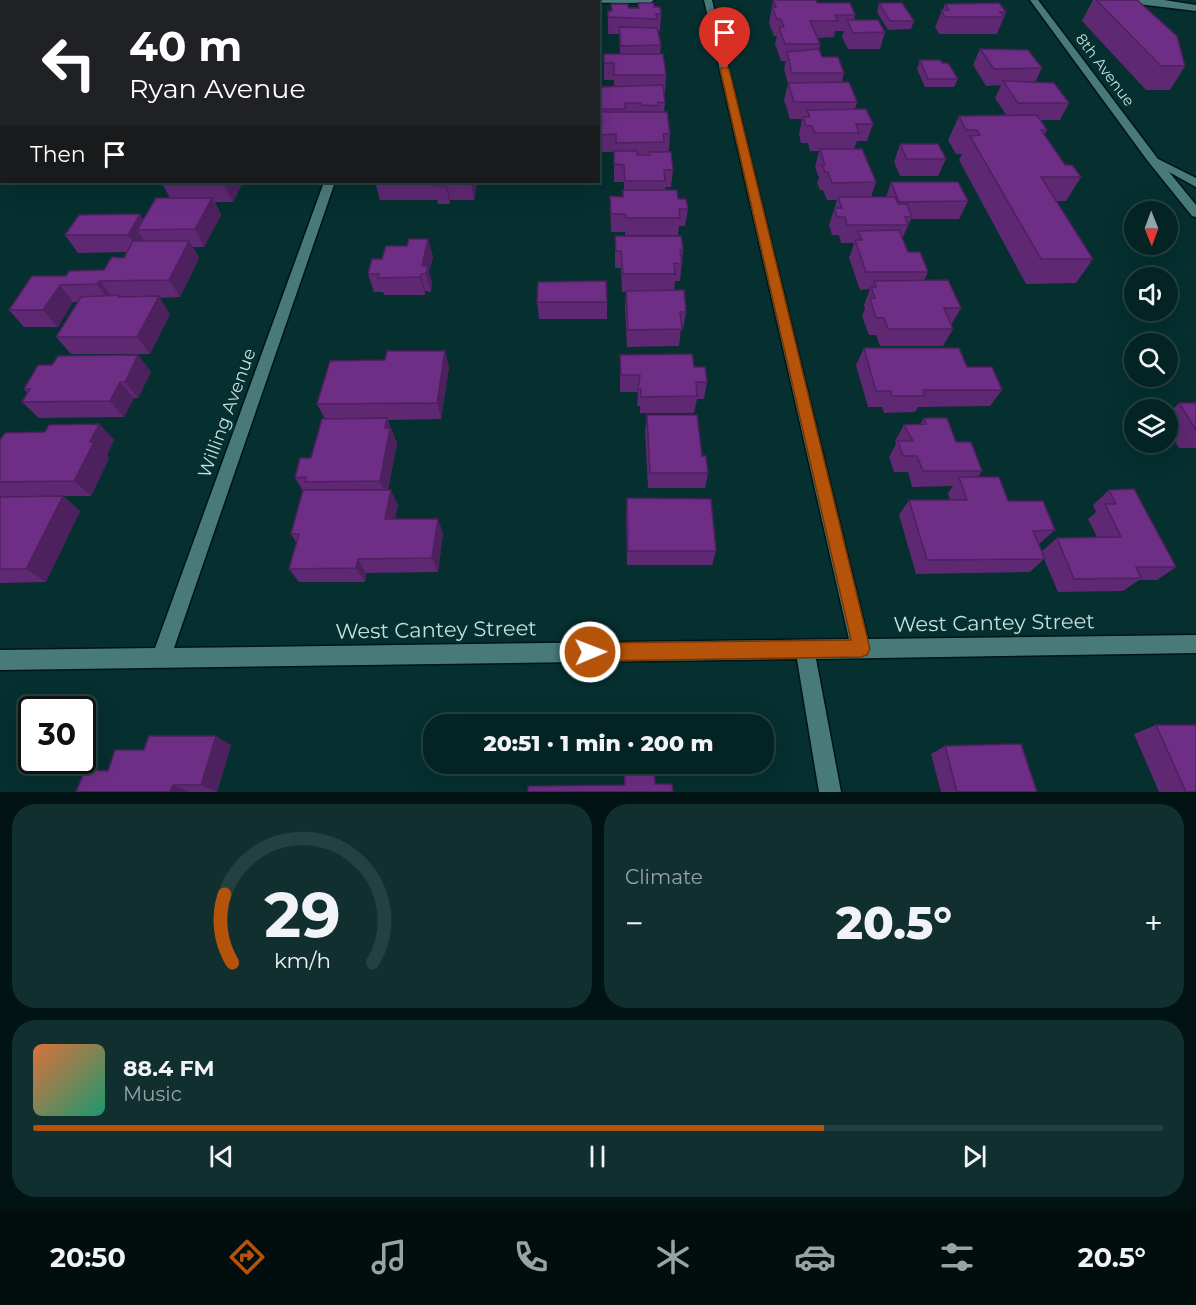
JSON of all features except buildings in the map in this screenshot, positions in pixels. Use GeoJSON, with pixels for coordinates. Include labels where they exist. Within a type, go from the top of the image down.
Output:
{"type":"FeatureCollection","features":[{"type":"Feature","properties":{"kind":"street"},"geometry":{"type":"LineString","coordinates":[[600,1],[650,0]]}},
{"type":"Feature","properties":{"kind":"street"},"geometry":{"type":"LineString","coordinates":[[708,0],[861,649]]}},
{"type":"Feature","properties":{"kind":"street","name":"8th Avenue"},"geometry":{"type":"LineString","coordinates":[[1034,0],[1151,158],[1196,213]]}},
{"type":"Feature","properties":{"kind":"street"},"geometry":{"type":"LineString","coordinates":[[1130,0],[1196,8]]}},
{"type":"Feature","properties":{"kind":"street","name":"8th Avenue"},"geometry":{"type":"LineString","coordinates":[[1151,158],[1196,183]]}},
{"type":"Feature","properties":{"kind":"street","name":"Willing Avenue"},"geometry":{"type":"LineString","coordinates":[[161,657],[329,183]]}},
{"type":"Feature","properties":{"kind":"street","name":"West Cantey Street"},"geometry":{"type":"LineString","coordinates":[[0,660],[1196,644]]}},
{"type":"Feature","properties":{"kind":"street"},"geometry":{"type":"LineString","coordinates":[[805,650],[830,792]]}},
{"type":"Feature","properties":{"kind":"route"},"geometry":{"type":"LineString","coordinates":[[590,652],[861,649],[725,69]]}}]}
